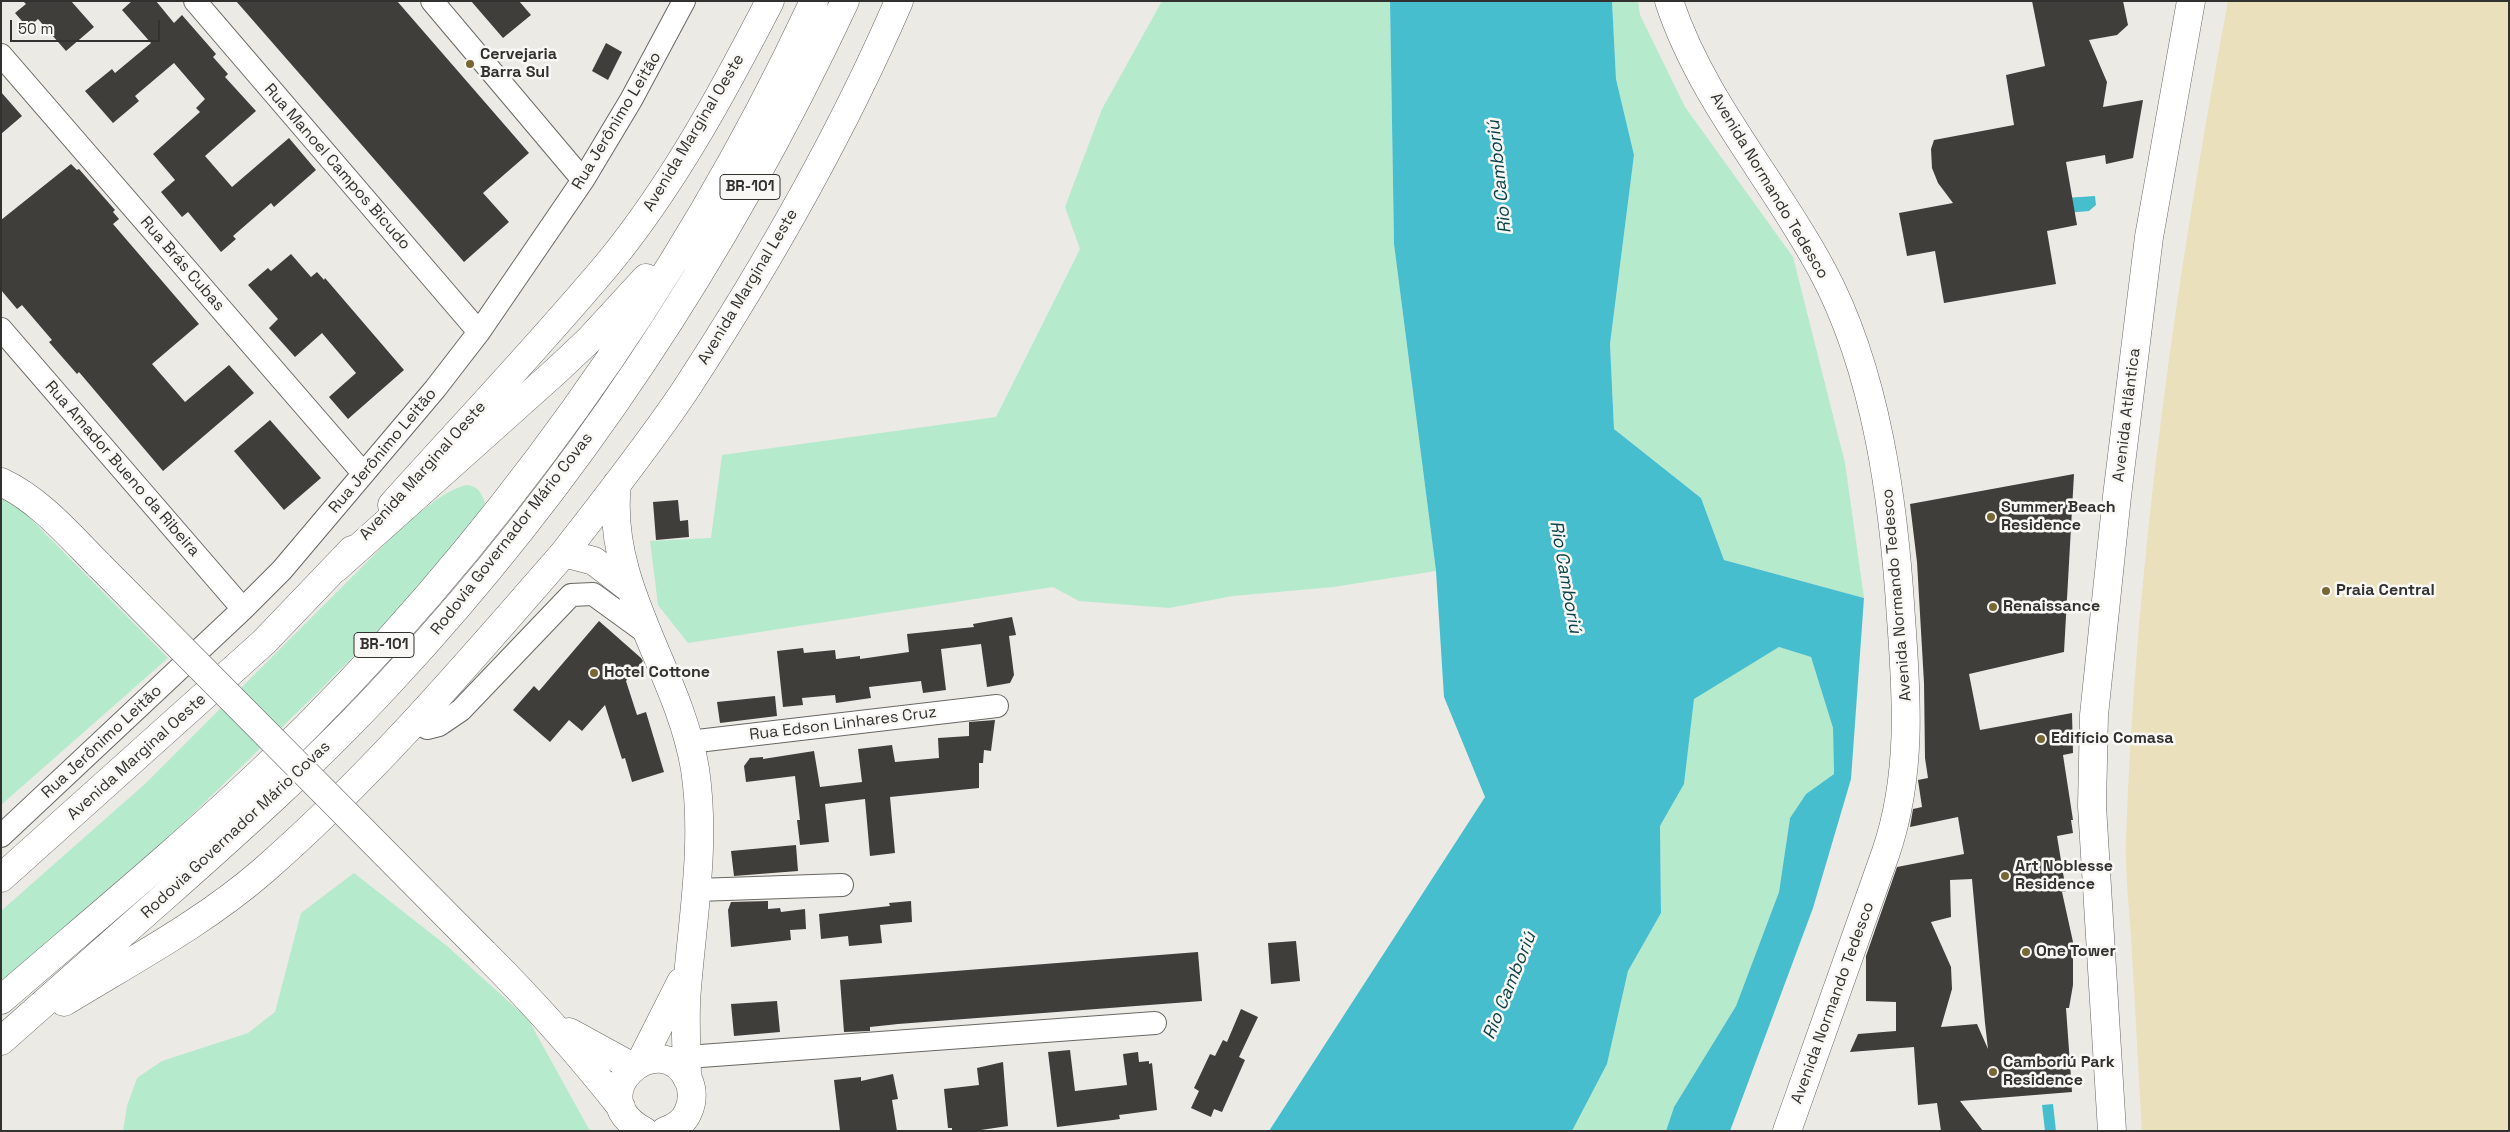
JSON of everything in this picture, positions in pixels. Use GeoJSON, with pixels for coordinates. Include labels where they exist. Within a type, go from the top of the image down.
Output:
{"type":"FeatureCollection","features":[{"type":"Feature","properties":{"kind":"main road","name":"Avenida Marginal Oeste"},"geometry":{"type":"LineString","coordinates":[[1,878],[192,709],[264,642],[336,568],[607,264],[650,207],[689,147],[770,1]]}},
{"type":"Feature","properties":{"kind":"main road","name":"Rodovia Governador Mário Covas"},"geometry":{"type":"LineString","coordinates":[[1,1000],[265,768],[406,620],[464,552],[548,445],[597,378],[694,226],[770,91],[814,1]]}},
{"type":"Feature","properties":{"kind":"main road","name":"Rodovia Governador Mário Covas"},"geometry":{"type":"LineString","coordinates":[[3,1039],[243,826],[328,746],[389,683],[495,561],[578,453],[693,285],[777,139],[845,1]]}},
{"type":"Feature","properties":{"kind":"main road","name":"Avenida Marginal Leste"},"geometry":{"type":"LineString","coordinates":[[3,1039],[212,910],[255,877],[358,780],[564,553],[683,393],[752,284],[820,165],[899,1]]}},
{"type":"Feature","properties":{"kind":"main road","name":"Avenida Normando Tedesco"},"geometry":{"type":"LineString","coordinates":[[1669,1],[1692,56],[1707,84],[1801,232],[1835,296],[1856,354],[1870,406],[1887,476],[1894,525],[1906,687],[1906,753],[1899,805],[1886,852],[1787,1131]]}},
{"type":"Feature","properties":{"kind":"main road","name":"Avenida Atlântica"},"geometry":{"type":"LineString","coordinates":[[2112,1131],[2092,806],[2094,715],[2117,496],[2149,237],[2191,1]]}},
{"type":"Feature","properties":{"kind":"main road"},"geometry":{"type":"LineString","coordinates":[[336,568],[589,340],[694,226]]}},
{"type":"Feature","properties":{"kind":"main road"},"geometry":{"type":"LineString","coordinates":[[1,482],[13,488],[46,512],[547,1017],[576,1050],[630,1121]]}},
{"type":"Feature","properties":{"kind":"main road"},"geometry":{"type":"LineString","coordinates":[[617,484],[616,528],[629,588],[689,742],[698,791],[697,890],[686,1013],[687,1068],[692,1101],[688,1112],[674,1128]]}},
{"type":"Feature","properties":{"kind":"main road"},"geometry":{"type":"LineString","coordinates":[[564,553],[594,561],[629,588]]}},
{"type":"Feature","properties":{"kind":"main road"},"geometry":{"type":"LineString","coordinates":[[630,1121],[620,1085],[636,1065],[666,1014],[690,962]]}},
{"type":"Feature","properties":{"kind":"main road"},"geometry":{"type":"LineString","coordinates":[[547,1017],[590,1044],[636,1065],[661,1060],[687,1068]]}},
{"type":"Feature","properties":{"kind":"street","name":"Rua Manoel Campos Bicudo"},"geometry":{"type":"LineString","coordinates":[[195,1],[479,332]]}},
{"type":"Feature","properties":{"kind":"street"},"geometry":{"type":"LineString","coordinates":[[432,1],[583,180]]}},
{"type":"Feature","properties":{"kind":"street","name":"Rua Jerônimo Leitão"},"geometry":{"type":"LineString","coordinates":[[1,836],[243,610],[282,570],[435,389],[479,332],[583,180],[636,92],[684,1]]}},
{"type":"Feature","properties":{"kind":"street","name":"Rua Brás Cubas"},"geometry":{"type":"LineString","coordinates":[[1,56],[364,473]]}},
{"type":"Feature","properties":{"kind":"street","name":"Rua Amador Bueno da Ribeira"},"geometry":{"type":"LineString","coordinates":[[1,329],[243,610]]}},
{"type":"Feature","properties":{"kind":"street"},"geometry":{"type":"LineString","coordinates":[[414,720],[427,728],[439,725],[461,710],[571,595],[581,593],[593,594],[648,634]]}},
{"type":"Feature","properties":{"kind":"street","name":"Rua Edson Linhares Cruz"},"geometry":{"type":"LineString","coordinates":[[689,742],[997,706]]}},
{"type":"Feature","properties":{"kind":"street"},"geometry":{"type":"LineString","coordinates":[[697,890],[842,885]]}},
{"type":"Feature","properties":{"kind":"street"},"geometry":{"type":"LineString","coordinates":[[687,1068],[1155,1023]]}},
{"type":"Feature","properties":{"kind":"green space"},"geometry":{"type":"Polygon","coordinates":[[[1162,1],[1390,1],[1394,244],[1436,571],[1333,587],[1233,596],[1169,608],[1079,601],[1053,587],[688,643],[658,605],[650,541],[711,538],[722,455],[996,417],[1080,249],[1065,207],[1102,109],[1162,1]]]}},
{"type":"Feature","properties":{"kind":"green space"},"geometry":{"type":"Polygon","coordinates":[[[1612,1],[1638,1],[1640,15],[1685,107],[1793,257],[1845,463],[1864,598],[1724,560],[1701,498],[1614,429],[1610,344],[1634,155],[1616,79],[1612,1]]]}},
{"type":"Feature","properties":{"kind":"green space"},"geometry":{"type":"Polygon","coordinates":[[[466,485],[478,490],[485,503],[474,521],[409,600],[314,696],[170,836],[1,982],[1,911],[146,783],[397,532],[438,499],[466,485]]]}},
{"type":"Feature","properties":{"kind":"green space"},"geometry":{"type":"Polygon","coordinates":[[[1,498],[26,514],[168,658],[1,805],[1,498]]]}},
{"type":"Feature","properties":{"kind":"green space"},"geometry":{"type":"Polygon","coordinates":[[[1779,647],[1811,657],[1833,728],[1834,774],[1806,794],[1790,818],[1779,892],[1736,1006],[1674,1107],[1666,1131],[1572,1131],[1607,1064],[1628,971],[1661,913],[1660,826],[1684,784],[1694,698],[1779,647]]]}},
{"type":"Feature","properties":{"kind":"green space"},"geometry":{"type":"Polygon","coordinates":[[[354,873],[447,946],[528,1019],[590,1131],[123,1131],[127,1106],[137,1078],[162,1061],[248,1033],[275,1012],[301,913],[354,873]]]}},
{"type":"Feature","properties":{"kind":"sand","name":"Praia Central"},"geometry":{"type":"Polygon","coordinates":[[[2228,1],[2509,1],[2509,1131],[2142,1131],[2126,852],[2131,734],[2149,524],[2161,419],[2192,209],[2228,1]]]}},
{"type":"Feature","properties":{"kind":"water","name":"Rio Camboriú"},"geometry":{"type":"Polygon","coordinates":[[[1390,1],[1612,1],[1616,79],[1634,155],[1610,344],[1614,429],[1701,498],[1724,560],[1864,598],[1851,779],[1813,908],[1730,1131],[1666,1131],[1674,1107],[1736,1006],[1779,892],[1790,818],[1806,794],[1834,774],[1833,728],[1811,657],[1779,647],[1694,699],[1684,784],[1660,826],[1661,913],[1628,971],[1607,1064],[1572,1131],[1269,1131],[1485,797],[1444,697],[1436,571],[1394,244],[1390,1]]]}},
{"type":"Feature","properties":{"kind":"water"},"geometry":{"type":"Polygon","coordinates":[[[2095,196],[2096,205],[2089,211],[2066,213],[2065,198],[2095,196]]]}},
{"type":"Feature","properties":{"kind":"water"},"geometry":{"type":"Polygon","coordinates":[[[2053,1104],[2056,1131],[2045,1131],[2042,1105],[2053,1104]]]}},
{"type":"Feature","properties":{"kind":"building"},"geometry":{"type":"Polygon","coordinates":[[[23,1],[71,1],[94,27],[66,51],[38,19],[28,28],[15,13],[26,4],[23,1]]]}},
{"type":"Feature","properties":{"kind":"building"},"geometry":{"type":"Polygon","coordinates":[[[132,1],[156,1],[174,23],[182,15],[216,54],[213,57],[228,74],[225,77],[256,111],[205,156],[232,187],[289,138],[316,170],[274,207],[271,203],[233,236],[236,239],[221,252],[188,212],[182,217],[161,192],[175,180],[153,154],[200,112],[196,108],[205,99],[174,63],[135,96],[139,101],[113,123],[85,91],[112,69],[115,73],[151,43],[122,10],[132,1]]]}},
{"type":"Feature","properties":{"kind":"building"},"geometry":{"type":"Polygon","coordinates":[[[236,1],[397,1],[529,153],[483,193],[509,222],[464,262],[236,1]]]}},
{"type":"Feature","properties":{"kind":"building"},"geometry":{"type":"Polygon","coordinates":[[[471,1],[519,1],[531,15],[503,38],[471,1]]]}},
{"type":"Feature","properties":{"kind":"building"},"geometry":{"type":"Polygon","coordinates":[[[2032,1],[2123,1],[2128,25],[2117,35],[2089,40],[2107,82],[2103,107],[2143,100],[2133,158],[2106,164],[2105,155],[2066,162],[2077,225],[2047,231],[2056,284],[1944,303],[1935,251],[1907,256],[1899,213],[1953,203],[1938,183],[1932,168],[1931,149],[1934,140],[2014,125],[2006,75],[2045,66],[2032,1]]]}},
{"type":"Feature","properties":{"kind":"building"},"geometry":{"type":"Polygon","coordinates":[[[606,43],[622,52],[608,80],[592,71],[606,43]]]}},
{"type":"Feature","properties":{"kind":"building"},"geometry":{"type":"Polygon","coordinates":[[[1,92],[22,116],[1,134],[1,92]]]}},
{"type":"Feature","properties":{"kind":"building"},"geometry":{"type":"Polygon","coordinates":[[[71,164],[77,170],[79,169],[115,210],[113,212],[119,219],[113,224],[199,324],[152,364],[185,402],[229,365],[254,393],[163,471],[79,372],[77,374],[49,342],[52,340],[22,305],[17,309],[1,290],[1,220],[71,164]]]}},
{"type":"Feature","properties":{"kind":"building"},"geometry":{"type":"Polygon","coordinates":[[[291,254],[311,277],[317,272],[324,280],[325,278],[404,370],[348,419],[329,397],[356,373],[322,333],[295,357],[269,328],[278,319],[248,285],[268,268],[271,271],[291,254]]]}},
{"type":"Feature","properties":{"kind":"building"},"geometry":{"type":"Polygon","coordinates":[[[270,420],[321,478],[284,510],[234,451],[270,420]]]}},
{"type":"Feature","properties":{"kind":"building"},"geometry":{"type":"Polygon","coordinates":[[[2074,474],[2064,652],[1969,674],[1980,730],[2072,713],[2073,753],[2063,755],[2073,820],[2071,820],[2073,833],[2057,836],[2066,891],[2062,892],[2073,942],[2073,985],[2069,1008],[2066,1008],[2072,1092],[1960,1101],[1983,1131],[1941,1131],[1937,1103],[1918,1105],[1914,1047],[1850,1052],[1858,1034],[1896,1031],[1896,1002],[1866,1001],[1866,956],[1897,867],[1964,854],[1958,817],[1910,827],[1913,809],[1922,807],[1918,780],[1928,778],[1925,758],[1924,683],[1917,562],[1910,504],[2074,474]],[[1972,879],[1950,880],[1951,917],[1931,922],[1951,967],[1952,989],[1941,1027],[1977,1024],[1988,1049],[1972,879]]]}},
{"type":"Feature","properties":{"kind":"building"},"geometry":{"type":"Polygon","coordinates":[[[678,500],[680,521],[688,520],[689,537],[656,540],[653,502],[678,500]]]}},
{"type":"Feature","properties":{"kind":"building"},"geometry":{"type":"Polygon","coordinates":[[[1012,617],[1016,635],[1009,636],[1014,675],[1010,683],[987,687],[981,644],[941,649],[946,690],[923,693],[921,681],[869,687],[871,698],[836,703],[835,695],[802,698],[803,705],[783,707],[777,651],[803,648],[804,653],[835,650],[836,659],[860,656],[860,659],[909,652],[907,634],[974,627],[973,624],[1012,617]]]}},
{"type":"Feature","properties":{"kind":"building","name":"Hotel Cottone"},"geometry":{"type":"Polygon","coordinates":[[[599,621],[643,661],[626,681],[637,715],[646,712],[664,772],[632,782],[625,758],[622,759],[605,705],[582,731],[569,720],[550,742],[513,710],[534,686],[539,691],[599,621]]]}},
{"type":"Feature","properties":{"kind":"building"},"geometry":{"type":"Polygon","coordinates":[[[775,696],[777,716],[720,723],[717,702],[775,696]]]}},
{"type":"Feature","properties":{"kind":"building"},"geometry":{"type":"Polygon","coordinates":[[[995,720],[991,751],[984,750],[983,763],[979,763],[979,788],[890,797],[895,853],[870,856],[865,799],[825,804],[829,842],[800,845],[797,820],[800,820],[795,776],[746,782],[744,766],[750,758],[763,757],[763,759],[814,751],[820,787],[862,782],[858,749],[892,745],[895,762],[939,758],[938,738],[969,736],[969,722],[995,720]]]}},
{"type":"Feature","properties":{"kind":"building"},"geometry":{"type":"Polygon","coordinates":[[[796,845],[798,871],[734,876],[731,851],[796,845]]]}},
{"type":"Feature","properties":{"kind":"building"},"geometry":{"type":"Polygon","coordinates":[[[768,901],[768,909],[780,908],[781,912],[805,909],[806,929],[790,930],[791,940],[731,947],[728,910],[731,902],[768,901]]]}},
{"type":"Feature","properties":{"kind":"building"},"geometry":{"type":"Polygon","coordinates":[[[911,901],[912,922],[880,925],[882,943],[849,946],[848,936],[821,939],[819,914],[890,906],[889,903],[911,901]]]}},
{"type":"Feature","properties":{"kind":"building"},"geometry":{"type":"Polygon","coordinates":[[[1296,941],[1300,981],[1271,984],[1268,943],[1296,941]]]}},
{"type":"Feature","properties":{"kind":"building"},"geometry":{"type":"Polygon","coordinates":[[[1198,952],[1202,1001],[898,1024],[870,1027],[870,1031],[844,1032],[840,980],[1198,952]]]}},
{"type":"Feature","properties":{"kind":"building"},"geometry":{"type":"Polygon","coordinates":[[[777,1001],[780,1032],[734,1036],[731,1004],[777,1001]]]}},
{"type":"Feature","properties":{"kind":"building"},"geometry":{"type":"Polygon","coordinates":[[[1241,1009],[1258,1017],[1239,1057],[1245,1060],[1222,1112],[1214,1109],[1211,1117],[1191,1108],[1199,1091],[1194,1088],[1210,1054],[1215,1056],[1223,1040],[1227,1042],[1241,1009]]]}},
{"type":"Feature","properties":{"kind":"building"},"geometry":{"type":"Polygon","coordinates":[[[1070,1050],[1075,1091],[1127,1085],[1123,1054],[1138,1052],[1139,1062],[1149,1061],[1149,1064],[1152,1063],[1157,1110],[1119,1115],[1120,1119],[1057,1127],[1048,1052],[1070,1050]]]}},
{"type":"Feature","properties":{"kind":"building"},"geometry":{"type":"Polygon","coordinates":[[[1003,1062],[1008,1126],[974,1131],[952,1131],[952,1128],[948,1128],[944,1089],[979,1085],[977,1068],[1003,1062]]]}},
{"type":"Feature","properties":{"kind":"building"},"geometry":{"type":"Polygon","coordinates":[[[893,1074],[898,1099],[892,1100],[897,1131],[840,1131],[834,1080],[861,1077],[861,1081],[893,1074]]]}},
{"type":"Feature","properties":{"kind":"place","name":"Cervejaria Barra Sul"},"geometry":{"type":"Point","coordinates":[470,64]}},
{"type":"Feature","properties":{"kind":"place","name":"Summer Beach Residence"},"geometry":{"type":"Point","coordinates":[1991,517]}},
{"type":"Feature","properties":{"kind":"place","name":"Praia Central"},"geometry":{"type":"Point","coordinates":[2326,591]}},
{"type":"Feature","properties":{"kind":"place","name":"Renaissance"},"geometry":{"type":"Point","coordinates":[1993,607]}},
{"type":"Feature","properties":{"kind":"place","name":"Hotel Cottone"},"geometry":{"type":"Point","coordinates":[594,673]}},
{"type":"Feature","properties":{"kind":"place","name":"Edifício Comasa"},"geometry":{"type":"Point","coordinates":[2041,739]}},
{"type":"Feature","properties":{"kind":"place","name":"Art Noblesse Residence"},"geometry":{"type":"Point","coordinates":[2005,876]}},
{"type":"Feature","properties":{"kind":"place","name":"One Tower"},"geometry":{"type":"Point","coordinates":[2026,952]}},
{"type":"Feature","properties":{"kind":"place","name":"Camboriú Park Residence"},"geometry":{"type":"Point","coordinates":[1993,1072]}}]}
